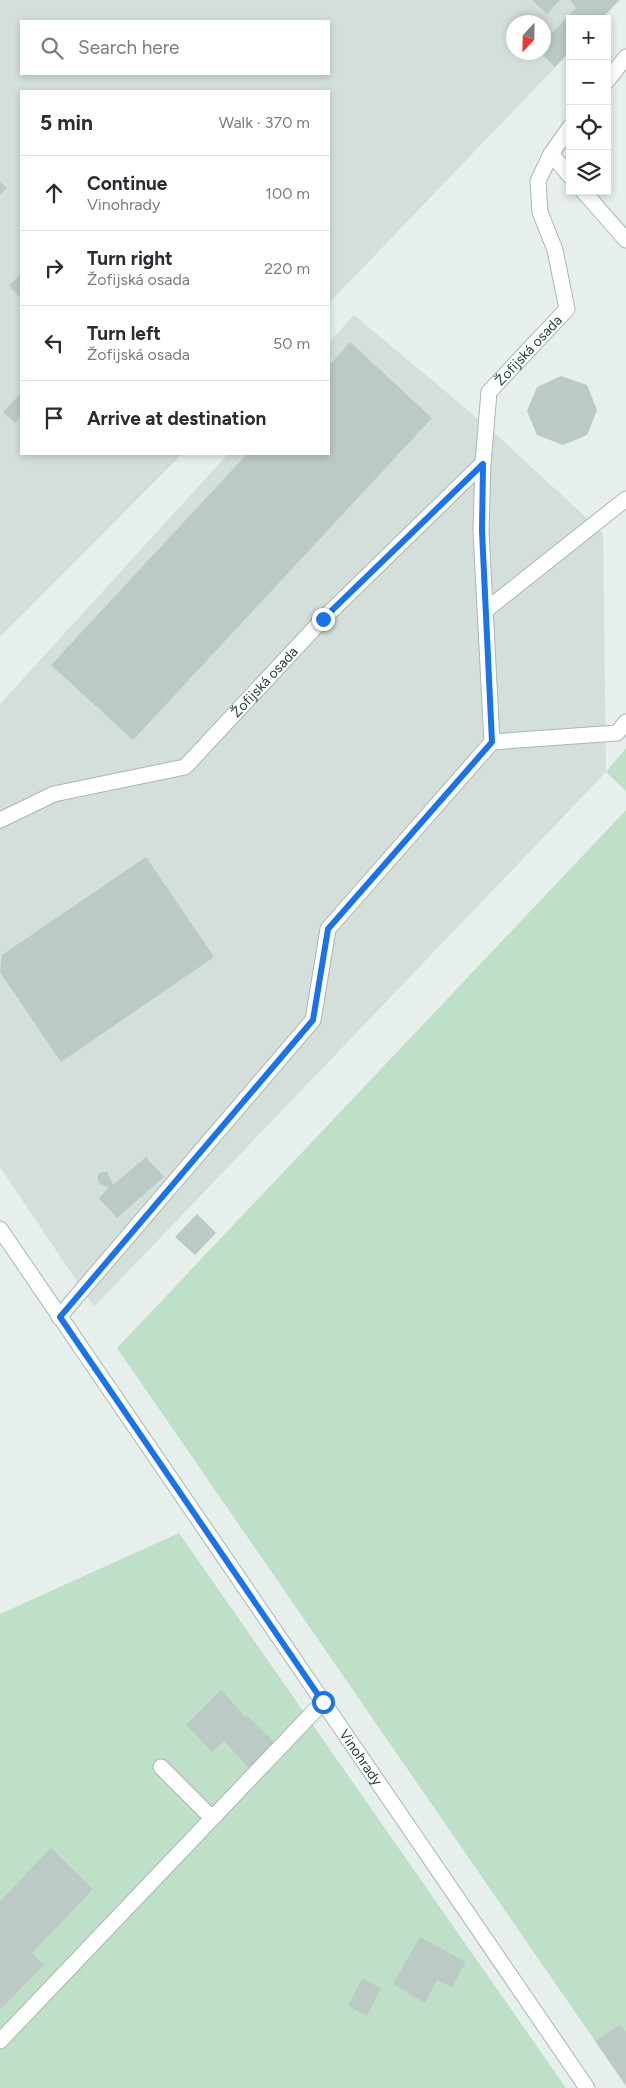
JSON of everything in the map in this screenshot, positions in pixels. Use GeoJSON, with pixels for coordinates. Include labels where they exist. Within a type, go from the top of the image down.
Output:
{"type":"FeatureCollection","features":[{"type":"Feature","properties":{"kind":"street"},"geometry":{"type":"LineString","coordinates":[[611,75],[626,57]]}},
{"type":"Feature","properties":{"kind":"street","name":"Žofijská osada"},"geometry":{"type":"LineString","coordinates":[[492,742],[482,531],[483,464],[489,392],[567,309],[555,250],[540,212],[538,181],[551,154],[566,133]]}},
{"type":"Feature","properties":{"kind":"street"},"geometry":{"type":"LineString","coordinates":[[551,154],[566,171]]}},
{"type":"Feature","properties":{"kind":"street"},"geometry":{"type":"LineString","coordinates":[[587,195],[626,240]]}},
{"type":"Feature","properties":{"kind":"street","name":"Žofijská osada"},"geometry":{"type":"LineString","coordinates":[[0,820],[54,794],[185,767],[323,619],[483,464]]}},
{"type":"Feature","properties":{"kind":"street"},"geometry":{"type":"LineString","coordinates":[[486,610],[626,499]]}},
{"type":"Feature","properties":{"kind":"street"},"geometry":{"type":"LineString","coordinates":[[60,1317],[313,1020],[328,929],[492,742],[617,733],[626,722]]}},
{"type":"Feature","properties":{"kind":"street","name":"Vinohrady"},"geometry":{"type":"LineString","coordinates":[[0,1228],[588,2088]]}},
{"type":"Feature","properties":{"kind":"street"},"geometry":{"type":"LineString","coordinates":[[0,2041],[323,1702]]}},
{"type":"Feature","properties":{"kind":"street"},"geometry":{"type":"LineString","coordinates":[[161,1767],[212,1818]]}},
{"type":"Feature","properties":{"kind":"shaded area"},"geometry":{"type":"Polygon","coordinates":[[[0,0],[620,0],[606,15],[566,15],[566,56],[330,302],[330,90],[20,90],[20,455],[181,455],[0,637],[0,0]]]}},
{"type":"Feature","properties":{"kind":"shaded area"},"geometry":{"type":"Polygon","coordinates":[[[354,315],[488,427],[603,533],[606,772],[94,1307],[0,1167],[0,704],[227,455],[330,455],[330,341],[354,315]]]}},
{"type":"Feature","properties":{"kind":"green space"},"geometry":{"type":"Polygon","coordinates":[[[626,748],[626,791],[606,772],[626,748]]]}},
{"type":"Feature","properties":{"kind":"green space"},"geometry":{"type":"Polygon","coordinates":[[[626,810],[626,2032],[620,2024],[595,2041],[117,1348],[626,810]]]}},
{"type":"Feature","properties":{"kind":"green space"},"geometry":{"type":"Polygon","coordinates":[[[179,1533],[566,2088],[0,2088],[0,1614],[179,1533]]]}},
{"type":"Feature","properties":{"kind":"building"},"geometry":{"type":"Polygon","coordinates":[[[532,0],[560,0],[547,14],[532,0]]]}},
{"type":"Feature","properties":{"kind":"building"},"geometry":{"type":"Polygon","coordinates":[[[570,0],[619,0],[605,15],[569,15],[576,8],[570,0]]]}},
{"type":"Feature","properties":{"kind":"building"},"geometry":{"type":"Polygon","coordinates":[[[566,19],[566,55],[555,67],[548,60],[551,60],[551,35],[566,19]]]}},
{"type":"Feature","properties":{"kind":"building"},"geometry":{"type":"Polygon","coordinates":[[[0,182],[7,188],[0,195],[0,182]]]}},
{"type":"Feature","properties":{"kind":"building"},"geometry":{"type":"Polygon","coordinates":[[[20,274],[20,298],[9,286],[20,274]]]}},
{"type":"Feature","properties":{"kind":"building"},"geometry":{"type":"Polygon","coordinates":[[[350,342],[432,418],[133,740],[51,665],[246,455],[330,455],[330,365],[350,342]]]}},
{"type":"Feature","properties":{"kind":"building"},"geometry":{"type":"Polygon","coordinates":[[[561,376],[587,385],[597,410],[587,435],[563,445],[537,435],[527,411],[537,387],[561,376]]]}},
{"type":"Feature","properties":{"kind":"building"},"geometry":{"type":"Polygon","coordinates":[[[20,394],[20,417],[15,423],[3,412],[20,394]]]}},
{"type":"Feature","properties":{"kind":"building"},"geometry":{"type":"Polygon","coordinates":[[[146,857],[214,957],[61,1062],[0,972],[2,955],[146,857]]]}},
{"type":"Feature","properties":{"kind":"building"},"geometry":{"type":"Polygon","coordinates":[[[146,1157],[164,1177],[117,1218],[99,1198],[109,1188],[100,1184],[98,1175],[101,1172],[107,1172],[113,1185],[146,1157]]]}},
{"type":"Feature","properties":{"kind":"building"},"geometry":{"type":"Polygon","coordinates":[[[197,1214],[216,1233],[195,1255],[175,1237],[197,1214]]]}},
{"type":"Feature","properties":{"kind":"building"},"geometry":{"type":"Polygon","coordinates":[[[221,1690],[246,1717],[247,1715],[275,1743],[249,1768],[224,1741],[212,1752],[186,1725],[221,1690]]]}},
{"type":"Feature","properties":{"kind":"building"},"geometry":{"type":"Polygon","coordinates":[[[51,1848],[93,1889],[32,1953],[44,1965],[0,2010],[0,1901],[51,1848]]]}},
{"type":"Feature","properties":{"kind":"building"},"geometry":{"type":"Polygon","coordinates":[[[420,1937],[466,1962],[452,1987],[437,1980],[425,2003],[393,1984],[420,1937]]]}},
{"type":"Feature","properties":{"kind":"building"},"geometry":{"type":"Polygon","coordinates":[[[362,1979],[381,1988],[367,2016],[348,2006],[362,1979]]]}},
{"type":"Feature","properties":{"kind":"building"},"geometry":{"type":"Polygon","coordinates":[[[620,2024],[626,2032],[626,2086],[595,2041],[620,2024]]]}},
{"type":"Feature","properties":{"kind":"route"},"geometry":{"type":"LineString","coordinates":[[323,619],[483,464],[482,531],[492,742],[328,929],[313,1020],[60,1317],[323,1702]]}}]}
